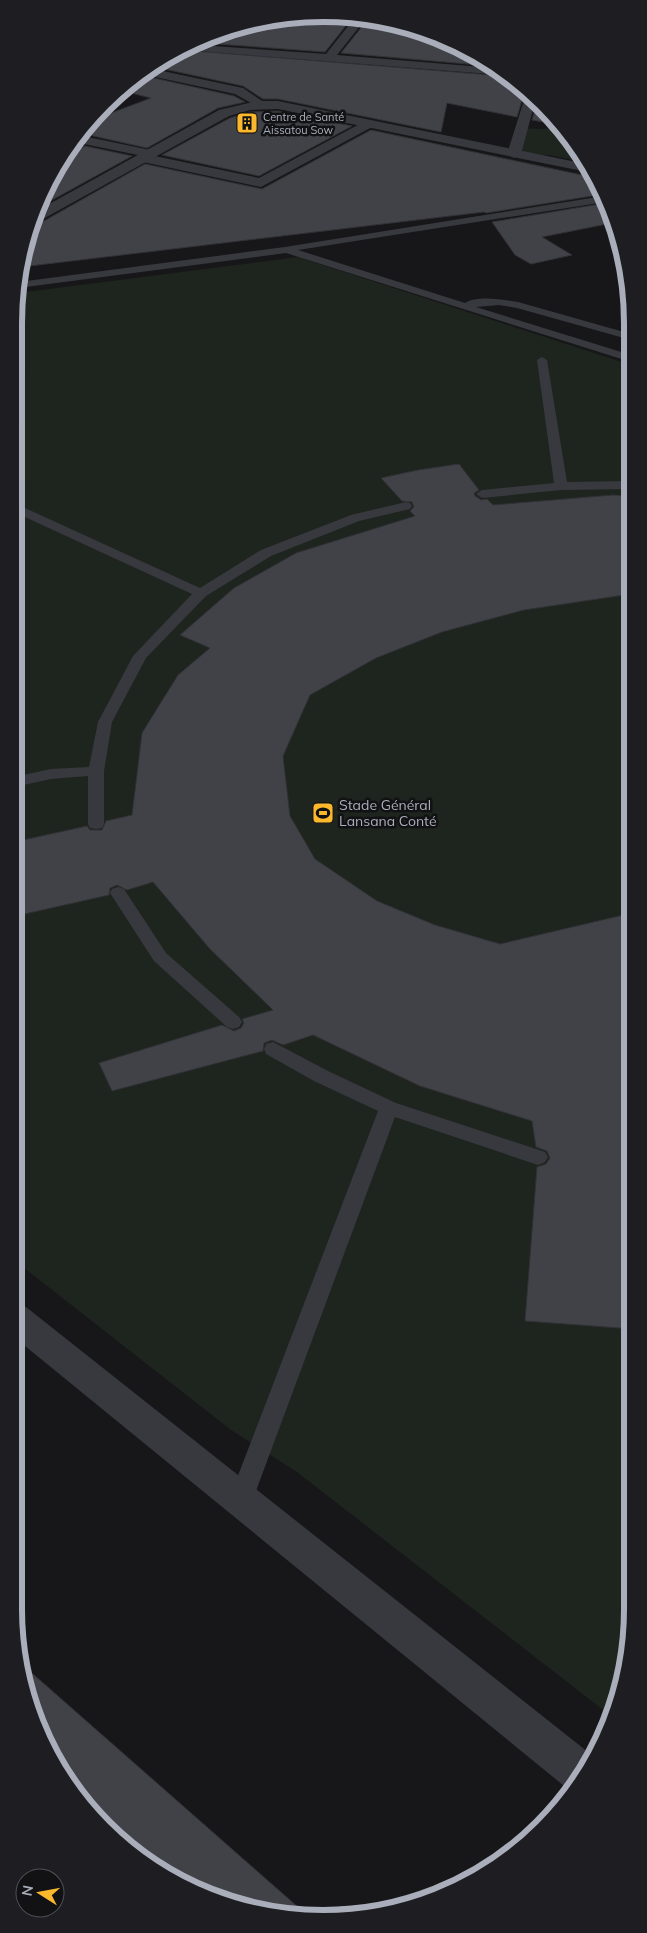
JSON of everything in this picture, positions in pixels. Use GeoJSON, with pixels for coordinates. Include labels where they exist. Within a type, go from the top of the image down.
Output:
{"type":"FeatureCollection","features":[{"type":"Feature","properties":{"kind":"street"},"geometry":{"type":"LineString","coordinates":[[329,58],[355,24]]}},
{"type":"Feature","properties":{"kind":"street"},"geometry":{"type":"LineString","coordinates":[[228,51],[240,36]]}},
{"type":"Feature","properties":{"kind":"street"},"geometry":{"type":"LineString","coordinates":[[200,49],[488,71]]}},
{"type":"Feature","properties":{"kind":"street"},"geometry":{"type":"LineString","coordinates":[[156,73],[239,91],[262,105]]}},
{"type":"Feature","properties":{"kind":"street"},"geometry":{"type":"LineString","coordinates":[[514,154],[528,103]]}},
{"type":"Feature","properties":{"kind":"street"},"geometry":{"type":"LineString","coordinates":[[43,213],[224,113],[238,108],[262,105],[278,105],[581,167]]}},
{"type":"Feature","properties":{"kind":"street"},"geometry":{"type":"LineString","coordinates":[[85,140],[261,183],[367,124]]}},
{"type":"Feature","properties":{"kind":"street"},"geometry":{"type":"LineString","coordinates":[[22,1323],[578,1770]]}},
{"type":"Feature","properties":{"kind":"lane"},"geometry":{"type":"LineString","coordinates":[[25,284],[286,250],[598,200]]}},
{"type":"Feature","properties":{"kind":"lane"},"geometry":{"type":"LineString","coordinates":[[286,250],[624,357]]}},
{"type":"Feature","properties":{"kind":"lane"},"geometry":{"type":"LineString","coordinates":[[460,305],[500,302],[518,305],[624,335]]}},
{"type":"Feature","properties":{"kind":"lane"},"geometry":{"type":"LineString","coordinates":[[542,360],[561,486]]}},
{"type":"Feature","properties":{"kind":"lane"},"geometry":{"type":"LineString","coordinates":[[482,494],[561,486],[624,485]]}},
{"type":"Feature","properties":{"kind":"lane"},"geometry":{"type":"LineString","coordinates":[[96,824],[96,770],[105,722],[140,656],[201,593],[266,553],[355,518],[406,506]]}},
{"type":"Feature","properties":{"kind":"lane"},"geometry":{"type":"LineString","coordinates":[[22,511],[201,593]]}},
{"type":"Feature","properties":{"kind":"lane"},"geometry":{"type":"LineString","coordinates":[[22,780],[51,774],[96,770]]}},
{"type":"Feature","properties":{"kind":"lane"},"geometry":{"type":"LineString","coordinates":[[118,893],[160,957],[233,1022]]}},
{"type":"Feature","properties":{"kind":"lane"},"geometry":{"type":"LineString","coordinates":[[273,1049],[321,1076],[389,1108],[538,1157]]}},
{"type":"Feature","properties":{"kind":"lane"},"geometry":{"type":"LineString","coordinates":[[241,1498],[389,1108]]}},
{"type":"Feature","properties":{"kind":"shaded area"},"geometry":{"type":"Polygon","coordinates":[[[521,128],[552,128],[577,161],[550,155],[531,155],[513,148],[521,128]]]}},
{"type":"Feature","properties":{"kind":"shaded area","name":"Stade Général Lansana Conté"},"geometry":{"type":"Polygon","coordinates":[[[298,257],[624,363],[624,1629],[619,1668],[607,1713],[297,1472],[231,1430],[22,1266],[22,324],[24,292],[298,257]]]}},
{"type":"Feature","properties":{"kind":"building"},"geometry":{"type":"Polygon","coordinates":[[[324,22],[348,23],[325,52],[212,44],[265,28],[284,25],[324,22]]]}},
{"type":"Feature","properties":{"kind":"building"},"geometry":{"type":"Polygon","coordinates":[[[363,25],[420,38],[439,45],[477,65],[341,53],[363,25]]]}},
{"type":"Feature","properties":{"kind":"building"},"geometry":{"type":"Polygon","coordinates":[[[196,51],[494,75],[523,98],[517,117],[447,103],[441,132],[278,99],[263,99],[243,86],[163,69],[196,51]]]}},
{"type":"Feature","properties":{"kind":"building"},"geometry":{"type":"Polygon","coordinates":[[[150,77],[234,96],[245,102],[218,108],[147,148],[89,135],[108,114],[151,98],[130,93],[150,77]]]}},
{"type":"Feature","properties":{"kind":"building"},"geometry":{"type":"Polygon","coordinates":[[[535,110],[548,123],[532,120],[535,110]]]}},
{"type":"Feature","properties":{"kind":"building"},"geometry":{"type":"Polygon","coordinates":[[[278,111],[352,126],[259,176],[162,155],[230,118],[250,112],[278,111]]]}},
{"type":"Feature","properties":{"kind":"building"},"geometry":{"type":"Polygon","coordinates":[[[371,130],[585,176],[596,195],[486,213],[28,266],[40,221],[44,221],[145,164],[262,189],[371,130]]]}},
{"type":"Feature","properties":{"kind":"building"},"geometry":{"type":"Polygon","coordinates":[[[85,146],[132,156],[48,202],[63,173],[78,149],[85,146]]]}},
{"type":"Feature","properties":{"kind":"building"},"geometry":{"type":"Polygon","coordinates":[[[600,204],[608,224],[542,237],[572,255],[531,264],[515,255],[492,222],[600,204]]]}},
{"type":"Feature","properties":{"kind":"building"},"geometry":{"type":"Polygon","coordinates":[[[459,464],[479,490],[474,493],[475,496],[481,500],[487,499],[493,505],[624,496],[624,595],[524,610],[442,632],[376,658],[310,695],[283,756],[290,816],[315,859],[377,901],[435,925],[500,944],[624,915],[624,1328],[525,1321],[537,1167],[546,1164],[550,1158],[547,1151],[536,1147],[532,1121],[420,1086],[313,1035],[283,1045],[272,1040],[264,1043],[263,1051],[112,1091],[99,1063],[222,1025],[234,1031],[241,1028],[244,1023],[242,1019],[273,1010],[210,949],[153,882],[127,890],[117,885],[110,888],[109,895],[22,915],[22,840],[87,826],[90,830],[102,830],[106,821],[132,815],[142,733],[178,675],[210,648],[180,635],[234,588],[296,553],[415,516],[410,511],[414,507],[412,502],[402,501],[381,478],[459,464]]]}},
{"type":"Feature","properties":{"kind":"building"},"geometry":{"type":"Polygon","coordinates":[[[29,1670],[301,1910],[265,1905],[208,1888],[156,1860],[127,1838],[97,1808],[73,1777],[45,1725],[29,1670]]]}},
{"type":"Feature","properties":{"kind":"place","name":"Centre de Santé Aissatou Sow"},"geometry":{"type":"Point","coordinates":[247,123]}},
{"type":"Feature","properties":{"kind":"place","name":"Stade Général Lansana Conté"},"geometry":{"type":"Point","coordinates":[323,813]}}]}
